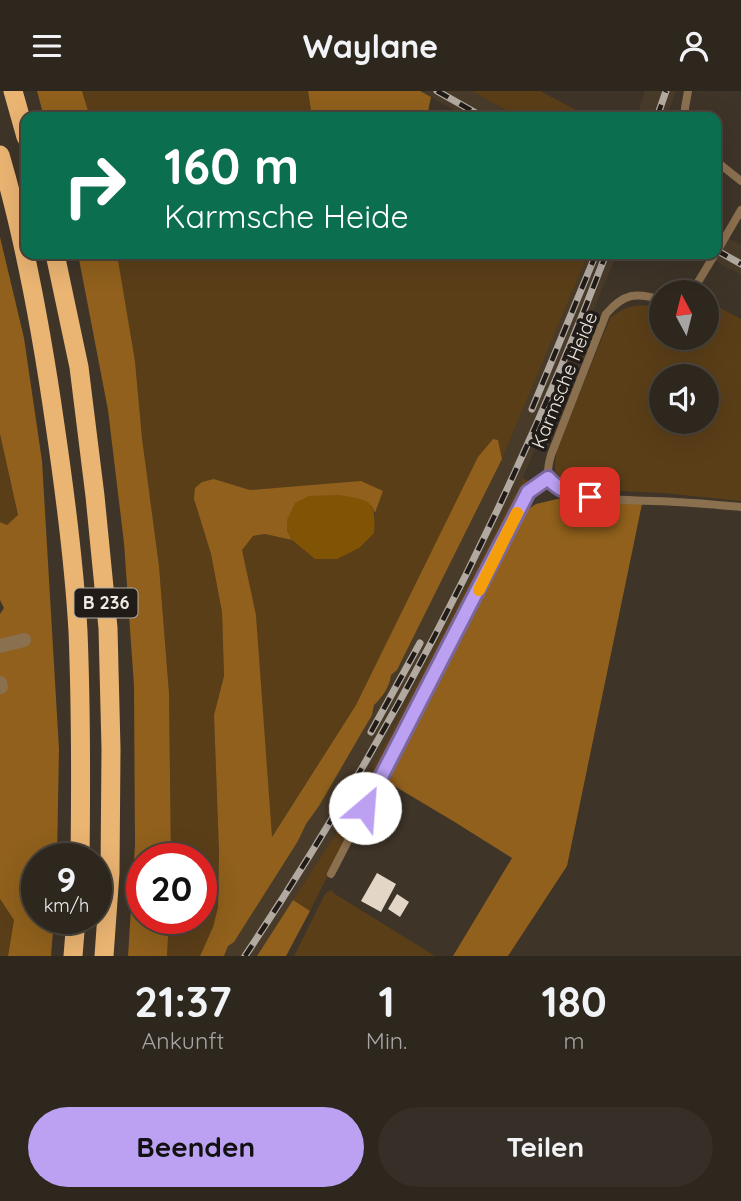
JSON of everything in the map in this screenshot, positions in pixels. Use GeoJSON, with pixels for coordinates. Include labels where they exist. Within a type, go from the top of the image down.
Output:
{"type":"FeatureCollection","features":[{"type":"Feature","properties":{"kind":"highway"},"geometry":{"type":"LineString","coordinates":[[13,91],[21,120]]}},
{"type":"Feature","properties":{"kind":"highway","name":"B 236"},"geometry":{"type":"LineString","coordinates":[[0,155],[21,239]]}},
{"type":"Feature","properties":{"kind":"highway","name":"B 236"},"geometry":{"type":"LineString","coordinates":[[26,259],[48,373],[66,500],[78,629],[80,843]]}},
{"type":"Feature","properties":{"kind":"highway","name":"B 236"},"geometry":{"type":"LineString","coordinates":[[56,259],[79,367],[108,628],[110,873],[104,956]]}},
{"type":"Feature","properties":{"kind":"highway"},"geometry":{"type":"LineString","coordinates":[[73,956],[75,934]]}},
{"type":"Feature","properties":{"kind":"street"},"geometry":{"type":"LineString","coordinates":[[0,646],[24,640]]}},
{"type":"Feature","properties":{"kind":"lane"},"geometry":{"type":"LineString","coordinates":[[685,112],[688,91]]}},
{"type":"Feature","properties":{"kind":"lane"},"geometry":{"type":"LineString","coordinates":[[721,165],[741,181]]}},
{"type":"Feature","properties":{"kind":"lane"},"geometry":{"type":"LineString","coordinates":[[721,244],[741,210]]}},
{"type":"Feature","properties":{"kind":"lane"},"geometry":{"type":"LineString","coordinates":[[700,280],[712,259]]}},
{"type":"Feature","properties":{"kind":"lane","name":"Karmsche Heide"},"geometry":{"type":"LineString","coordinates":[[649,297],[638,295],[626,297],[615,303],[606,314],[551,455],[547,468],[548,478],[555,486],[580,495],[741,507]]}},
{"type":"Feature","properties":{"kind":"lane","name":"Karmsche Heide"},"geometry":{"type":"LineString","coordinates":[[331,874],[528,492],[548,478]]}},
{"type":"Feature","properties":{"kind":"shaded area"},"geometry":{"type":"Polygon","coordinates":[[[37,91],[82,91],[88,112],[43,112],[37,91]]]}},
{"type":"Feature","properties":{"kind":"shaded area"},"geometry":{"type":"Polygon","coordinates":[[[82,91],[308,91],[311,112],[88,112],[82,91]]]}},
{"type":"Feature","properties":{"kind":"shaded area"},"geometry":{"type":"Polygon","coordinates":[[[308,91],[420,91],[431,97],[428,112],[311,112],[308,91]]]}},
{"type":"Feature","properties":{"kind":"shaded area"},"geometry":{"type":"Polygon","coordinates":[[[420,91],[472,91],[509,112],[457,112],[420,91]]]}},
{"type":"Feature","properties":{"kind":"shaded area"},"geometry":{"type":"Polygon","coordinates":[[[472,91],[540,91],[580,112],[509,112],[472,91]]]}},
{"type":"Feature","properties":{"kind":"shaded area"},"geometry":{"type":"Polygon","coordinates":[[[645,91],[676,91],[669,112],[639,112],[645,91]]]}},
{"type":"Feature","properties":{"kind":"shaded area"},"geometry":{"type":"Polygon","coordinates":[[[721,234],[741,245],[741,275],[712,259],[721,259],[721,234]]]}},
{"type":"Feature","properties":{"kind":"shaded area"},"geometry":{"type":"Polygon","coordinates":[[[0,237],[24,338],[42,461],[59,749],[57,843],[21,843],[21,934],[53,934],[51,956],[8,956],[14,920],[0,899],[0,614],[4,608],[0,600],[0,522],[7,525],[18,515],[0,434],[0,237]]]}},
{"type":"Feature","properties":{"kind":"shaded area"},"geometry":{"type":"Polygon","coordinates":[[[79,259],[118,259],[135,361],[159,566],[169,693],[171,843],[135,843],[134,686],[124,543],[108,410],[79,259]]]}},
{"type":"Feature","properties":{"kind":"shaded area"},"geometry":{"type":"Polygon","coordinates":[[[118,259],[586,259],[502,459],[498,440],[356,705],[271,838],[256,615],[241,550],[253,536],[265,534],[292,540],[315,559],[374,533],[375,513],[383,491],[298,487],[250,490],[214,479],[194,499],[211,554],[222,612],[224,676],[214,715],[219,852],[217,911],[217,843],[171,843],[169,693],[159,566],[135,361],[118,259]]]}},
{"type":"Feature","properties":{"kind":"shaded area"},"geometry":{"type":"Polygon","coordinates":[[[586,259],[615,259],[518,489],[364,784],[364,790],[257,956],[224,956],[319,806],[372,715],[374,704],[381,699],[502,459],[586,259]]]}},
{"type":"Feature","properties":{"kind":"shaded area"},"geometry":{"type":"Polygon","coordinates":[[[649,306],[649,350],[719,350],[719,307],[741,319],[741,501],[663,493],[577,489],[564,483],[555,471],[556,452],[610,318],[629,307],[649,306]]]}},
{"type":"Feature","properties":{"kind":"shaded area"},"geometry":{"type":"Polygon","coordinates":[[[0,434],[18,516],[7,525],[0,522],[0,434]]]}},
{"type":"Feature","properties":{"kind":"shaded area"},"geometry":{"type":"Polygon","coordinates":[[[493,439],[498,440],[502,459],[397,670],[391,675],[385,691],[374,705],[372,715],[298,841],[234,942],[228,946],[224,956],[200,956],[210,934],[217,934],[219,852],[214,715],[224,676],[222,612],[211,554],[194,499],[195,488],[202,482],[214,479],[250,490],[361,481],[383,491],[375,513],[371,505],[287,530],[292,540],[265,534],[253,536],[242,550],[256,615],[272,837],[356,705],[478,457],[493,439]]]}},
{"type":"Feature","properties":{"kind":"shaded area"},"geometry":{"type":"Polygon","coordinates":[[[523,478],[532,483],[522,496],[310,911],[293,900],[364,790],[364,784],[523,478]]]}},
{"type":"Feature","properties":{"kind":"shaded area"},"geometry":{"type":"Polygon","coordinates":[[[339,495],[369,503],[374,513],[374,533],[359,548],[337,559],[315,559],[292,540],[287,530],[287,520],[295,503],[309,496],[339,495]]]}},
{"type":"Feature","properties":{"kind":"shaded area"},"geometry":{"type":"Polygon","coordinates":[[[566,497],[642,504],[567,866],[508,956],[453,956],[512,858],[391,784],[379,806],[375,797],[522,513],[536,504],[566,497]]]}},
{"type":"Feature","properties":{"kind":"shaded area"},"geometry":{"type":"Polygon","coordinates":[[[331,890],[435,956],[294,956],[325,894],[331,890]]]}},
{"type":"Feature","properties":{"kind":"shaded area"},"geometry":{"type":"Polygon","coordinates":[[[0,899],[14,920],[8,956],[0,956],[0,899]]]}},
{"type":"Feature","properties":{"kind":"shaded area"},"geometry":{"type":"Polygon","coordinates":[[[293,900],[310,911],[286,956],[257,956],[293,900]]]}},
{"type":"Feature","properties":{"kind":"shaded area"},"geometry":{"type":"Polygon","coordinates":[[[129,934],[168,934],[167,956],[128,956],[129,934]]]}},
{"type":"Feature","properties":{"kind":"shaded area"},"geometry":{"type":"Polygon","coordinates":[[[168,934],[210,934],[200,956],[167,956],[168,934]]]}},
{"type":"Feature","properties":{"kind":"building"},"geometry":{"type":"Polygon","coordinates":[[[377,873],[396,884],[381,912],[361,901],[377,873]]]}},
{"type":"Feature","properties":{"kind":"building"},"geometry":{"type":"Polygon","coordinates":[[[397,894],[409,902],[400,917],[388,909],[397,894]]]}},
{"type":"Feature","properties":{"kind":"railway"},"geometry":{"type":"LineString","coordinates":[[437,91],[474,112]]}},
{"type":"Feature","properties":{"kind":"railway"},"geometry":{"type":"LineString","coordinates":[[659,112],[666,91]]}},
{"type":"Feature","properties":{"kind":"railway"},"geometry":{"type":"LineString","coordinates":[[721,253],[741,264]]}},
{"type":"Feature","properties":{"kind":"railway"},"geometry":{"type":"LineString","coordinates":[[532,409],[594,259]]}},
{"type":"Feature","properties":{"kind":"railway"},"geometry":{"type":"LineString","coordinates":[[245,956],[350,789],[445,615],[531,437],[604,259]]}},
{"type":"Feature","properties":{"kind":"railway"},"geometry":{"type":"LineString","coordinates":[[371,732],[420,643]]}},
{"type":"Feature","properties":{"kind":"slow traffic"},"geometry":{"type":"LineString","coordinates":[[479,590],[517,513]]}},
{"type":"Feature","properties":{"kind":"route"},"geometry":{"type":"LineString","coordinates":[[365,808],[528,492],[548,478],[555,486],[570,493],[590,497]]}}]}
